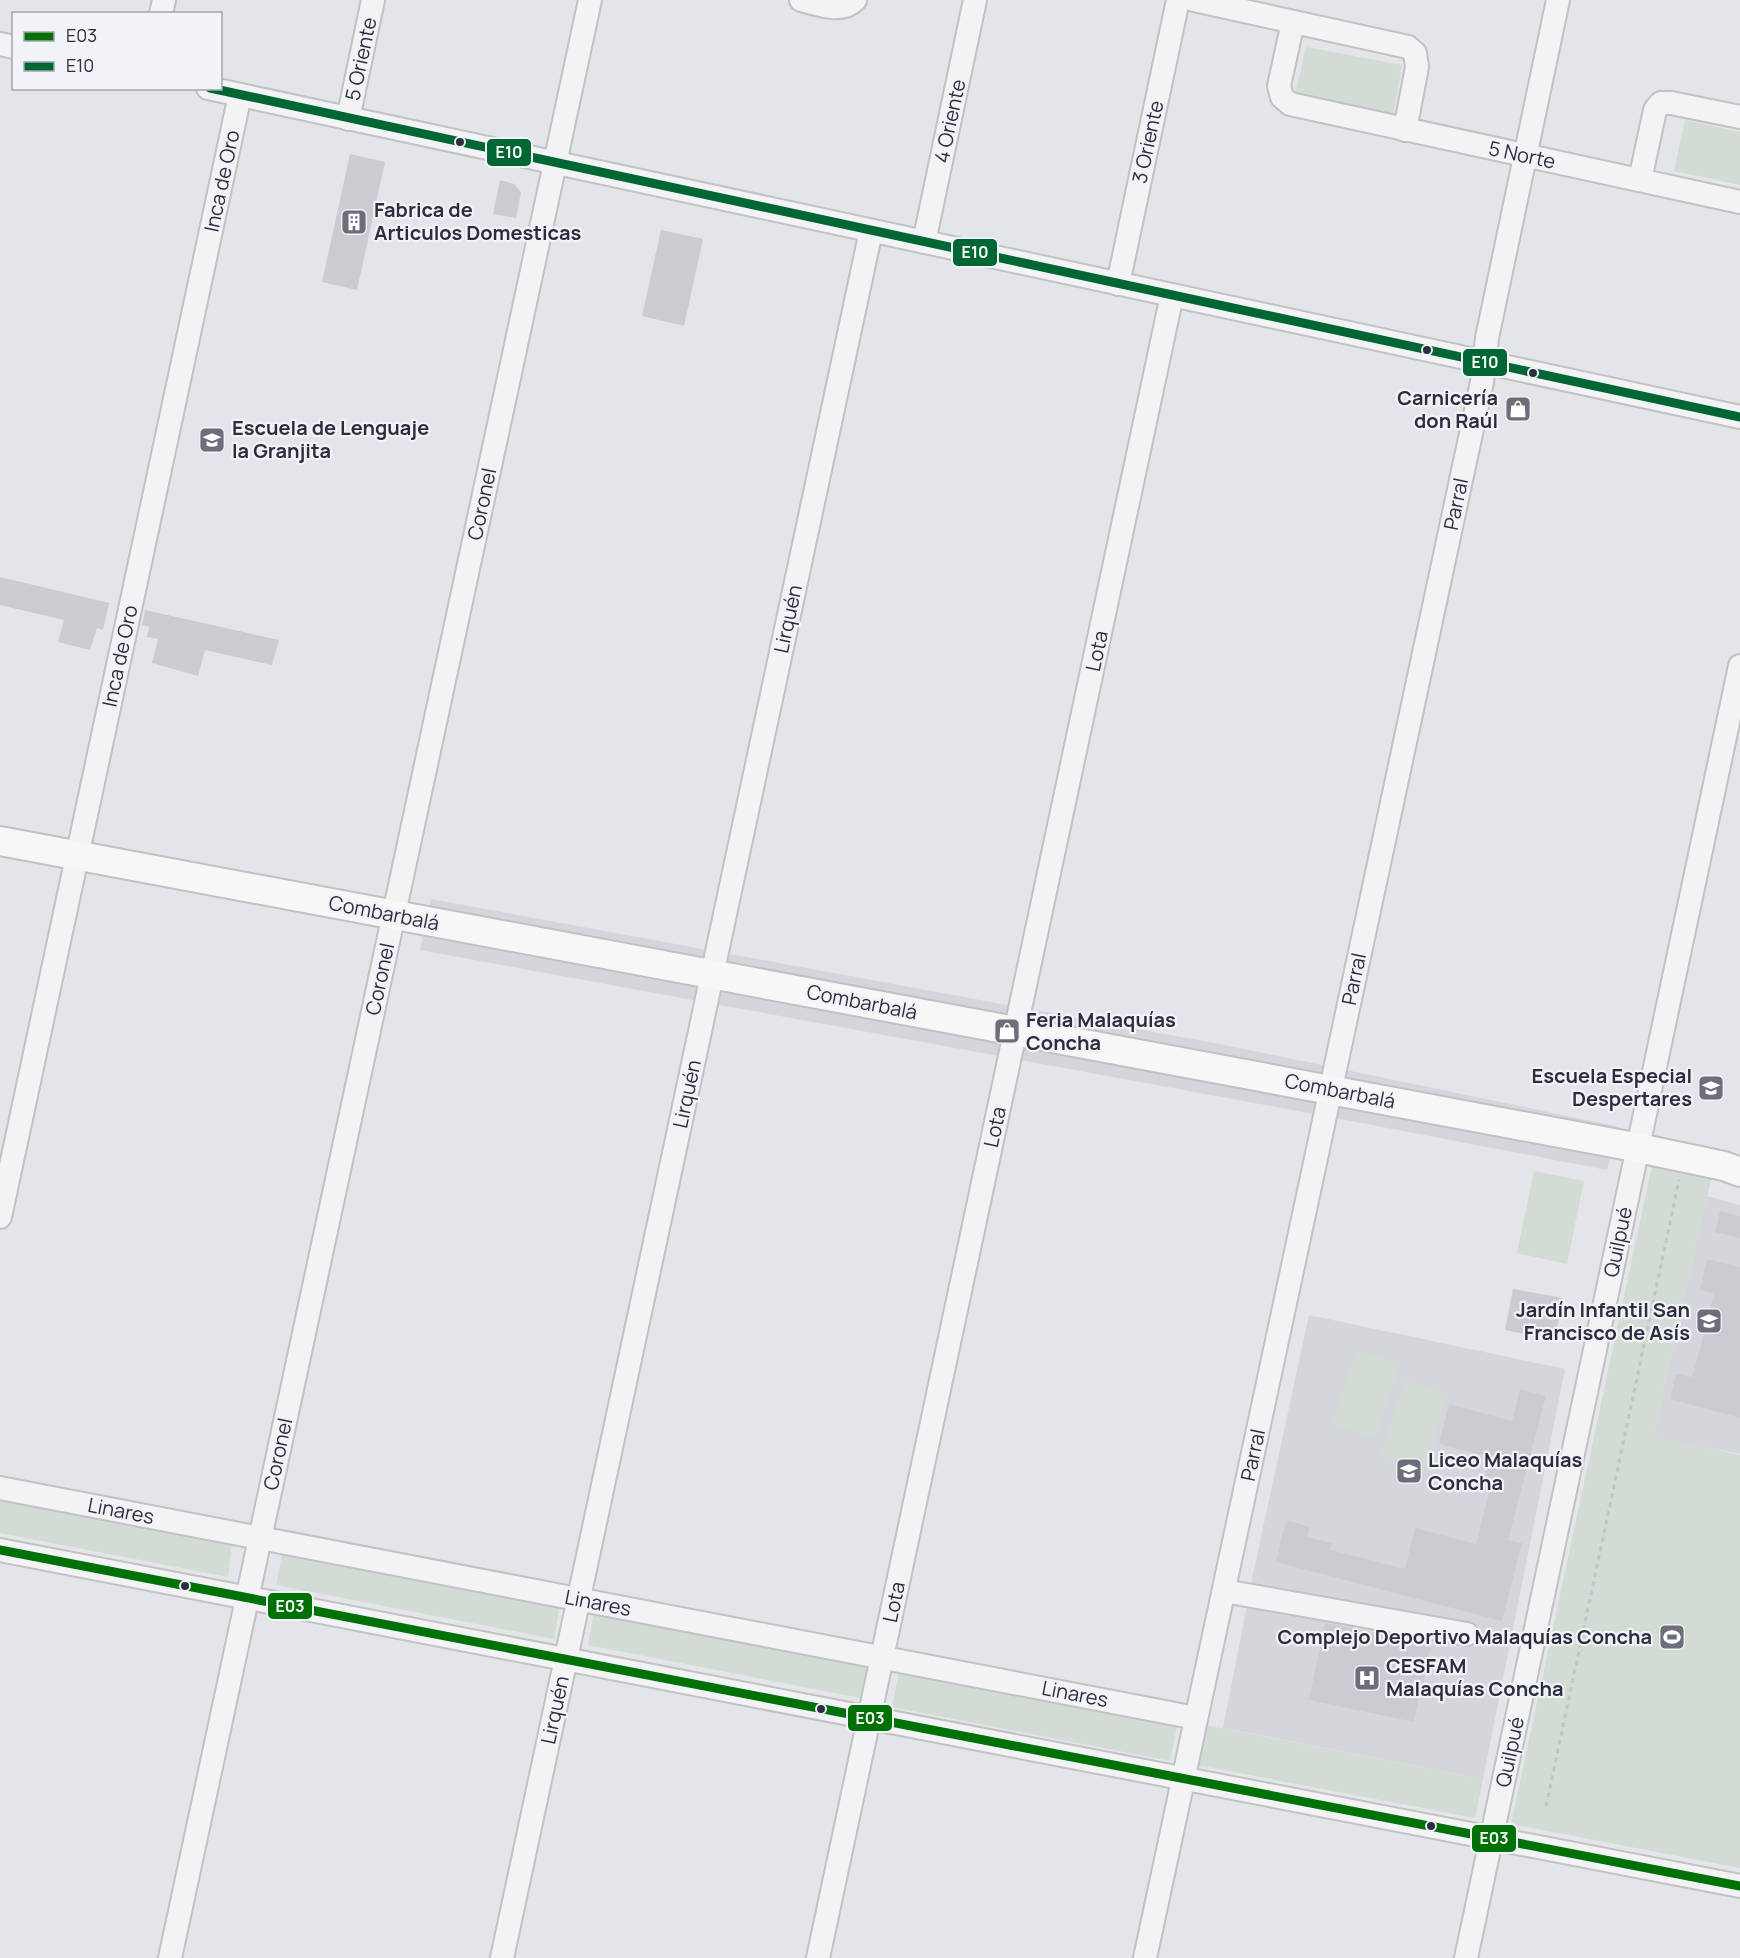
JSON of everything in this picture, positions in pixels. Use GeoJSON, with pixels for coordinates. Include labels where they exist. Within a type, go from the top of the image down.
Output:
{"type":"FeatureCollection","features":[{"type":"Feature","properties":{"kind":"main road","name":"Combarbalá"},"geometry":{"type":"LineString","coordinates":[[0,842],[1638,1147],[1734,1168]]}},
{"type":"Feature","properties":{"kind":"street","name":"5 Oriente"},"geometry":{"type":"LineString","coordinates":[[348,119],[373,0]]}},
{"type":"Feature","properties":{"kind":"street","name":"Coronel"},"geometry":{"type":"LineString","coordinates":[[170,1958],[590,0]]}},
{"type":"Feature","properties":{"kind":"street"},"geometry":{"type":"LineString","coordinates":[[801,0],[836,8],[843,8],[855,0]]}},
{"type":"Feature","properties":{"kind":"street","name":"4 Oriente"},"geometry":{"type":"LineString","coordinates":[[924,242],[975,0]]}},
{"type":"Feature","properties":{"kind":"street","name":"3 Oriente"},"geometry":{"type":"LineString","coordinates":[[1118,284],[1178,0]]}},
{"type":"Feature","properties":{"kind":"street"},"geometry":{"type":"LineString","coordinates":[[1194,0],[1404,45],[1412,50],[1418,60],[1405,130]]}},
{"type":"Feature","properties":{"kind":"street","name":"Parral"},"geometry":{"type":"LineString","coordinates":[[1145,1958],[1479,394],[1487,338],[1558,0]]}},
{"type":"Feature","properties":{"kind":"street","name":"5 Norte"},"geometry":{"type":"LineString","coordinates":[[1293,21],[1279,92],[1285,101],[1295,106],[1740,202]]}},
{"type":"Feature","properties":{"kind":"street"},"geometry":{"type":"LineString","coordinates":[[217,90],[1740,417]]}},
{"type":"Feature","properties":{"kind":"street","name":"Inca de Oro"},"geometry":{"type":"LineString","coordinates":[[0,1217],[240,95]]}},
{"type":"Feature","properties":{"kind":"street"},"geometry":{"type":"LineString","coordinates":[[1640,180],[1655,110],[1661,103],[1740,117]]}},
{"type":"Feature","properties":{"kind":"street","name":"Lirquén"},"geometry":{"type":"LineString","coordinates":[[502,1958],[871,231]]}},
{"type":"Feature","properties":{"kind":"street","name":"Lota"},"geometry":{"type":"LineString","coordinates":[[818,1958],[1173,295]]}},
{"type":"Feature","properties":{"kind":"street","name":"Quilpué"},"geometry":{"type":"LineString","coordinates":[[1466,1958],[1740,666]]}},
{"type":"Feature","properties":{"kind":"street","name":"Linares"},"geometry":{"type":"LineString","coordinates":[[0,1488],[1196,1718]]}},
{"type":"Feature","properties":{"kind":"street"},"geometry":{"type":"LineString","coordinates":[[0,1550],[1740,1886]]}},
{"type":"Feature","properties":{"kind":"street"},"geometry":{"type":"LineString","coordinates":[[1224,1591],[1467,1634]]}},
{"type":"Feature","properties":{"kind":"path"},"geometry":{"type":"LineString","coordinates":[[1546,1806],[1680,1174]]}},
{"type":"Feature","properties":{"kind":"shaded area"},"geometry":{"type":"Polygon","coordinates":[[[1306,47],[1402,65],[1393,116],[1295,95],[1306,47]]]}},
{"type":"Feature","properties":{"kind":"shaded area"},"geometry":{"type":"Polygon","coordinates":[[[1685,120],[1740,132],[1740,185],[1674,171],[1685,120]]]}},
{"type":"Feature","properties":{"kind":"shaded area","name":"Feria Malaquías Concha"},"geometry":{"type":"Polygon","coordinates":[[[431,899],[1225,1045],[1616,1126],[1607,1170],[1304,1112],[420,950],[431,899]]]}},
{"type":"Feature","properties":{"kind":"shaded area"},"geometry":{"type":"Polygon","coordinates":[[[1653,1161],[1712,1175],[1653,1436],[1740,1455],[1740,1868],[1511,1824],[1653,1161]]]}},
{"type":"Feature","properties":{"kind":"shaded area"},"geometry":{"type":"Polygon","coordinates":[[[1534,1171],[1584,1181],[1567,1264],[1517,1253],[1534,1171]]]}},
{"type":"Feature","properties":{"kind":"shaded area","name":"Jardín Infantil San Francisco de Asís"},"geometry":{"type":"Polygon","coordinates":[[[1707,1196],[1740,1205],[1740,1454],[1653,1437],[1707,1196]]]}},
{"type":"Feature","properties":{"kind":"shaded area","name":"Liceo Malaquías Concha"},"geometry":{"type":"Polygon","coordinates":[[[1309,1315],[1565,1369],[1483,1779],[1223,1728],[1253,1574],[1309,1315]]]}},
{"type":"Feature","properties":{"kind":"shaded area"},"geometry":{"type":"Polygon","coordinates":[[[1357,1349],[1400,1363],[1375,1439],[1332,1425],[1357,1349]]]}},
{"type":"Feature","properties":{"kind":"shaded area"},"geometry":{"type":"Polygon","coordinates":[[[1405,1380],[1448,1394],[1424,1470],[1380,1456],[1405,1380]]]}},
{"type":"Feature","properties":{"kind":"shaded area"},"geometry":{"type":"Polygon","coordinates":[[[0,1493],[232,1543],[228,1577],[0,1533],[0,1493]]]}},
{"type":"Feature","properties":{"kind":"shaded area"},"geometry":{"type":"Polygon","coordinates":[[[284,1545],[561,1599],[554,1639],[276,1585],[284,1545]]]}},
{"type":"Feature","properties":{"kind":"shaded area"},"geometry":{"type":"Polygon","coordinates":[[[595,1606],[873,1659],[865,1699],[588,1645],[595,1606]]]}},
{"type":"Feature","properties":{"kind":"shaded area"},"geometry":{"type":"Polygon","coordinates":[[[900,1667],[1178,1721],[1170,1761],[892,1707],[900,1667]]]}},
{"type":"Feature","properties":{"kind":"shaded area"},"geometry":{"type":"Polygon","coordinates":[[[1205,1725],[1483,1779],[1475,1818],[1197,1765],[1205,1725]]]}},
{"type":"Feature","properties":{"kind":"building","name":"Fabrica de Articulos Domesticas"},"geometry":{"type":"Polygon","coordinates":[[[350,154],[385,162],[357,290],[322,282],[350,154]]]}},
{"type":"Feature","properties":{"kind":"building"},"geometry":{"type":"Polygon","coordinates":[[[500,180],[514,184],[521,192],[516,218],[493,214],[500,180]]]}},
{"type":"Feature","properties":{"kind":"building"},"geometry":{"type":"Polygon","coordinates":[[[661,230],[703,239],[684,326],[642,316],[661,230]]]}},
{"type":"Feature","properties":{"kind":"building"},"geometry":{"type":"Polygon","coordinates":[[[0,577],[109,603],[103,630],[97,628],[90,650],[58,642],[64,620],[0,605],[0,577]]]}},
{"type":"Feature","properties":{"kind":"building"},"geometry":{"type":"Polygon","coordinates":[[[145,610],[279,640],[272,665],[205,650],[198,676],[152,663],[158,639],[147,637],[149,627],[142,625],[145,610]]]}},
{"type":"Feature","properties":{"kind":"building"},"geometry":{"type":"Polygon","coordinates":[[[1720,1211],[1740,1216],[1740,1238],[1715,1232],[1720,1211]]]}},
{"type":"Feature","properties":{"kind":"building"},"geometry":{"type":"Polygon","coordinates":[[[1707,1259],[1740,1267],[1740,1418],[1670,1399],[1676,1374],[1692,1377],[1700,1349],[1714,1293],[1700,1290],[1707,1259]]]}},
{"type":"Feature","properties":{"kind":"building"},"geometry":{"type":"Polygon","coordinates":[[[1513,1289],[1563,1298],[1555,1340],[1505,1330],[1513,1289]]]}},
{"type":"Feature","properties":{"kind":"building"},"geometry":{"type":"Polygon","coordinates":[[[1520,1389],[1546,1396],[1508,1540],[1522,1543],[1502,1621],[1276,1562],[1286,1520],[1310,1527],[1307,1537],[1332,1543],[1330,1550],[1405,1569],[1415,1528],[1476,1544],[1489,1492],[1481,1490],[1490,1457],[1439,1444],[1449,1404],[1512,1421],[1520,1389]]]}},
{"type":"Feature","properties":{"kind":"building"},"geometry":{"type":"Polygon","coordinates":[[[1325,1623],[1431,1645],[1414,1722],[1309,1700],[1325,1623]]]}},
{"type":"Feature","properties":{"kind":"transit line","name":"E10"},"geometry":{"type":"LineString","coordinates":[[219,90],[1740,417]]}},
{"type":"Feature","properties":{"kind":"transit line","name":"E03"},"geometry":{"type":"LineString","coordinates":[[0,1550],[1740,1886]]}},
{"type":"Feature","properties":{"kind":"place","name":"Fabrica de Articulos Domesticas"},"geometry":{"type":"Point","coordinates":[354,222]}},
{"type":"Feature","properties":{"kind":"place","name":"Carnicería don Raúl"},"geometry":{"type":"Point","coordinates":[1518,409]}},
{"type":"Feature","properties":{"kind":"place","name":"Escuela de Lenguaje la Granjita"},"geometry":{"type":"Point","coordinates":[212,440]}},
{"type":"Feature","properties":{"kind":"place","name":"Feria Malaquías Concha"},"geometry":{"type":"Point","coordinates":[1007,1031]}},
{"type":"Feature","properties":{"kind":"place","name":"Escuela Especial Despertares"},"geometry":{"type":"Point","coordinates":[1711,1088]}},
{"type":"Feature","properties":{"kind":"place","name":"Jardín Infantil San Francisco de Asís"},"geometry":{"type":"Point","coordinates":[1709,1321]}},
{"type":"Feature","properties":{"kind":"place","name":"Liceo Malaquías Concha"},"geometry":{"type":"Point","coordinates":[1409,1471]}},
{"type":"Feature","properties":{"kind":"place","name":"Complejo Deportivo Malaquías Concha"},"geometry":{"type":"Point","coordinates":[1672,1637]}},
{"type":"Feature","properties":{"kind":"place","name":"CESFAM Malaquías Concha"},"geometry":{"type":"Point","coordinates":[1367,1678]}}]}
